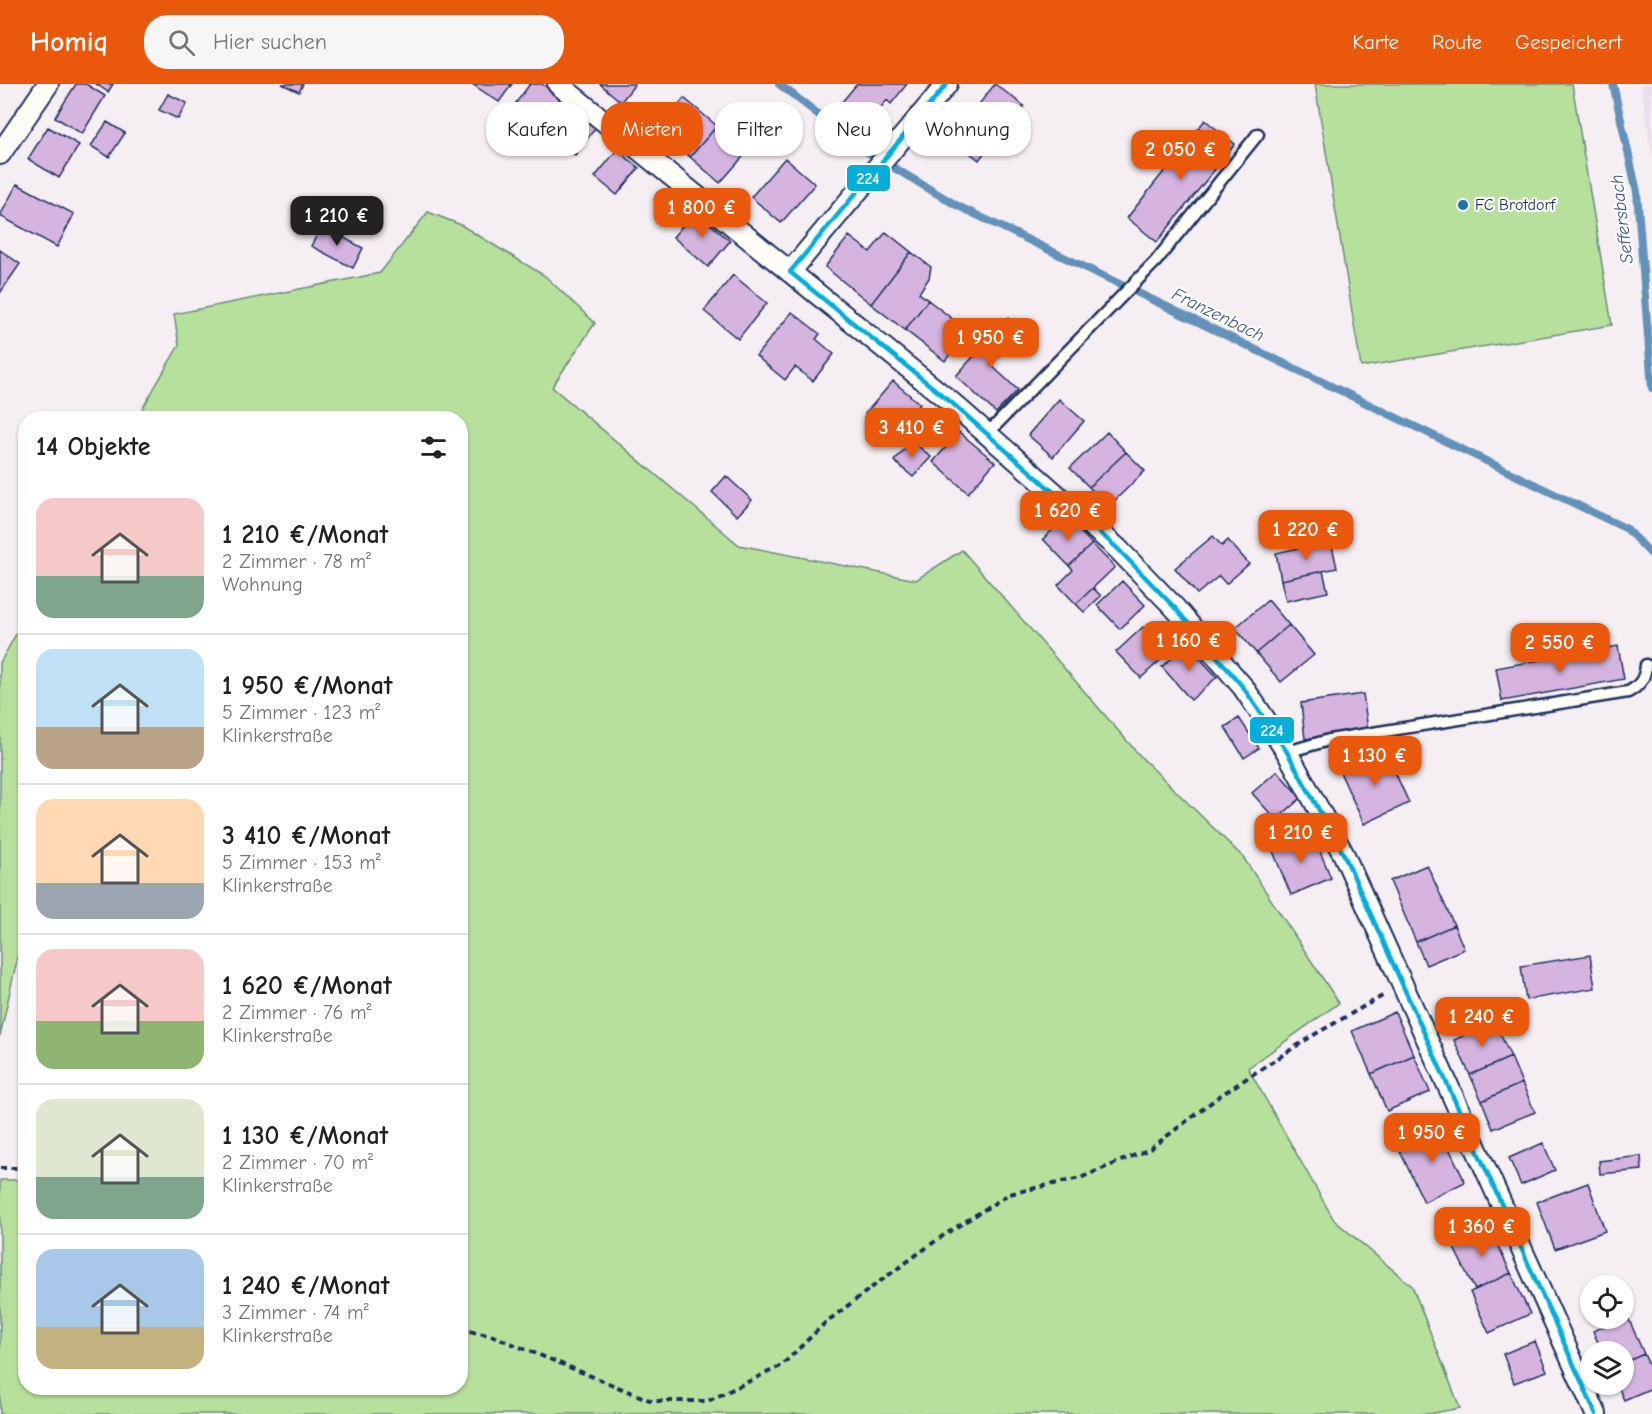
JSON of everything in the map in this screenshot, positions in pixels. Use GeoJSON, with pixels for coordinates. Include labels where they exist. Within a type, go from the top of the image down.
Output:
{"type":"FeatureCollection","features":[{"type":"Feature","properties":{"kind":"street"},"geometry":{"type":"LineString","coordinates":[[0,154],[48,84]]}},
{"type":"Feature","properties":{"kind":"street"},"geometry":{"type":"LineString","coordinates":[[558,84],[987,434],[1117,548],[1175,608],[1243,687],[1287,752],[1344,855],[1596,1414]]}},
{"type":"Feature","properties":{"kind":"street"},"geometry":{"type":"LineString","coordinates":[[790,272],[947,84]]}},
{"type":"Feature","properties":{"kind":"lane"},"geometry":{"type":"LineString","coordinates":[[987,434],[1156,261],[1258,134]]}},
{"type":"Feature","properties":{"kind":"lane"},"geometry":{"type":"LineString","coordinates":[[1287,752],[1329,740],[1628,692],[1636,688],[1643,680],[1646,665]]}},
{"type":"Feature","properties":{"kind":"path"},"geometry":{"type":"LineString","coordinates":[[468,1331],[493,1336],[652,1401],[708,1401],[781,1366],[825,1323],[879,1282],[944,1235],[1009,1194],[1080,1178],[1150,1149],[1221,1095],[1312,1036],[1402,984]]}},
{"type":"Feature","properties":{"kind":"path"},"geometry":{"type":"LineString","coordinates":[[0,1168],[18,1168]]}},
{"type":"Feature","properties":{"kind":"shaded area"},"geometry":{"type":"Polygon","coordinates":[[[1641,84],[1652,84],[1652,158],[1641,84]]]}},
{"type":"Feature","properties":{"kind":"green space","name":"FC Brotdorf"},"geometry":{"type":"Polygon","coordinates":[[[1315,84],[1572,84],[1612,325],[1361,367],[1315,84]]]}},
{"type":"Feature","properties":{"kind":"green space"},"geometry":{"type":"Polygon","coordinates":[[[428,212],[461,225],[545,276],[595,323],[552,387],[739,545],[916,580],[962,550],[1141,757],[1243,857],[1339,1003],[1248,1068],[1334,1220],[1412,1286],[1460,1408],[1429,1414],[0,1414],[0,1180],[18,1180],[18,1395],[468,1395],[468,411],[141,411],[179,345],[174,314],[380,273],[428,212]]]}},
{"type":"Feature","properties":{"kind":"green space"},"geometry":{"type":"Polygon","coordinates":[[[18,631],[18,955],[0,1036],[0,663],[18,631]]]}},
{"type":"Feature","properties":{"kind":"building"},"geometry":{"type":"Polygon","coordinates":[[[76,84],[86,84],[105,96],[82,134],[55,117],[76,84]]]}},
{"type":"Feature","properties":{"kind":"building"},"geometry":{"type":"Polygon","coordinates":[[[96,84],[113,84],[108,92],[96,84]]]}},
{"type":"Feature","properties":{"kind":"building"},"geometry":{"type":"Polygon","coordinates":[[[282,84],[303,84],[299,92],[282,84]]]}},
{"type":"Feature","properties":{"kind":"building"},"geometry":{"type":"Polygon","coordinates":[[[472,84],[512,84],[499,102],[472,84]]]}},
{"type":"Feature","properties":{"kind":"building"},"geometry":{"type":"Polygon","coordinates":[[[530,84],[542,84],[564,100],[562,102],[516,102],[530,84]]]}},
{"type":"Feature","properties":{"kind":"building"},"geometry":{"type":"Polygon","coordinates":[[[600,84],[635,84],[621,102],[600,84]]]}},
{"type":"Feature","properties":{"kind":"building"},"geometry":{"type":"Polygon","coordinates":[[[857,84],[907,84],[892,103],[887,100],[885,102],[842,102],[857,84]]]}},
{"type":"Feature","properties":{"kind":"building"},"geometry":{"type":"Polygon","coordinates":[[[995,84],[1019,102],[981,102],[995,84]]]}},
{"type":"Feature","properties":{"kind":"building"},"geometry":{"type":"Polygon","coordinates":[[[168,94],[187,103],[178,119],[159,110],[168,94]]]}},
{"type":"Feature","properties":{"kind":"building"},"geometry":{"type":"Polygon","coordinates":[[[703,114],[715,124],[715,128],[703,142],[703,114]]]}},
{"type":"Feature","properties":{"kind":"building"},"geometry":{"type":"Polygon","coordinates":[[[589,120],[597,126],[589,137],[589,120]]]}},
{"type":"Feature","properties":{"kind":"building"},"geometry":{"type":"Polygon","coordinates":[[[1205,120],[1235,144],[1157,242],[1127,218],[1205,120]]]}},
{"type":"Feature","properties":{"kind":"building"},"geometry":{"type":"Polygon","coordinates":[[[107,122],[125,133],[109,157],[91,146],[107,122]]]}},
{"type":"Feature","properties":{"kind":"building"},"geometry":{"type":"Polygon","coordinates":[[[48,127],[79,145],[59,178],[28,159],[48,127]]]}},
{"type":"Feature","properties":{"kind":"building"},"geometry":{"type":"Polygon","coordinates":[[[715,128],[715,156],[744,156],[720,183],[690,157],[703,156],[703,142],[715,128]]]}},
{"type":"Feature","properties":{"kind":"building"},"geometry":{"type":"Polygon","coordinates":[[[612,156],[624,156],[639,168],[617,195],[595,177],[612,156]]]}},
{"type":"Feature","properties":{"kind":"building"},"geometry":{"type":"Polygon","coordinates":[[[785,158],[815,184],[781,223],[751,197],[785,158]]]}},
{"type":"Feature","properties":{"kind":"building"},"geometry":{"type":"Polygon","coordinates":[[[17,184],[74,214],[57,247],[0,216],[17,184]]]}},
{"type":"Feature","properties":{"kind":"building"},"geometry":{"type":"Polygon","coordinates":[[[695,211],[730,241],[708,267],[673,237],[695,211]]]}},
{"type":"Feature","properties":{"kind":"building"},"geometry":{"type":"Polygon","coordinates":[[[322,226],[363,248],[353,268],[311,246],[322,226]]]}},
{"type":"Feature","properties":{"kind":"building"},"geometry":{"type":"Polygon","coordinates":[[[886,232],[911,252],[871,304],[825,267],[849,236],[870,252],[886,232]]]}},
{"type":"Feature","properties":{"kind":"building"},"geometry":{"type":"Polygon","coordinates":[[[0,250],[20,264],[0,293],[0,250]]]}},
{"type":"Feature","properties":{"kind":"building"},"geometry":{"type":"Polygon","coordinates":[[[911,252],[931,267],[929,278],[919,293],[928,300],[905,330],[871,304],[911,252]]]}},
{"type":"Feature","properties":{"kind":"building"},"geometry":{"type":"Polygon","coordinates":[[[733,275],[767,303],[738,339],[704,311],[733,275]]]}},
{"type":"Feature","properties":{"kind":"building"},"geometry":{"type":"Polygon","coordinates":[[[928,300],[968,331],[945,361],[905,330],[928,300]]]}},
{"type":"Feature","properties":{"kind":"building"},"geometry":{"type":"Polygon","coordinates":[[[792,312],[820,334],[816,339],[834,354],[813,381],[795,367],[785,380],[756,356],[792,312]]]}},
{"type":"Feature","properties":{"kind":"building"},"geometry":{"type":"Polygon","coordinates":[[[1008,318],[1022,331],[991,365],[1018,390],[996,413],[956,376],[1008,318]]]}},
{"type":"Feature","properties":{"kind":"building"},"geometry":{"type":"Polygon","coordinates":[[[893,381],[920,404],[917,408],[926,417],[906,441],[896,433],[893,437],[865,414],[893,381]]]}},
{"type":"Feature","properties":{"kind":"building"},"geometry":{"type":"Polygon","coordinates":[[[1059,399],[1084,421],[1053,457],[1028,435],[1059,399]]]}},
{"type":"Feature","properties":{"kind":"building"},"geometry":{"type":"Polygon","coordinates":[[[959,432],[995,462],[968,493],[933,462],[959,432]]]}},
{"type":"Feature","properties":{"kind":"building"},"geometry":{"type":"Polygon","coordinates":[[[1107,432],[1126,452],[1089,487],[1070,468],[1107,432]]]}},
{"type":"Feature","properties":{"kind":"building"},"geometry":{"type":"Polygon","coordinates":[[[912,441],[931,457],[913,477],[894,461],[912,441]]]}},
{"type":"Feature","properties":{"kind":"building"},"geometry":{"type":"Polygon","coordinates":[[[1126,452],[1145,471],[1108,507],[1089,487],[1126,452]]]}},
{"type":"Feature","properties":{"kind":"building"},"geometry":{"type":"Polygon","coordinates":[[[726,476],[752,500],[737,516],[712,492],[726,476]]]}},
{"type":"Feature","properties":{"kind":"building"},"geometry":{"type":"Polygon","coordinates":[[[1066,517],[1092,544],[1069,566],[1043,539],[1066,517]]]}},
{"type":"Feature","properties":{"kind":"building"},"geometry":{"type":"Polygon","coordinates":[[[1213,536],[1222,546],[1228,540],[1249,564],[1226,584],[1219,576],[1197,594],[1175,568],[1213,536]]]}},
{"type":"Feature","properties":{"kind":"building"},"geometry":{"type":"Polygon","coordinates":[[[1331,541],[1337,568],[1281,580],[1276,553],[1331,541]]]}},
{"type":"Feature","properties":{"kind":"building"},"geometry":{"type":"Polygon","coordinates":[[[1092,544],[1115,567],[1076,604],[1058,585],[1073,570],[1069,566],[1092,544]]]}},
{"type":"Feature","properties":{"kind":"building"},"geometry":{"type":"Polygon","coordinates":[[[1323,571],[1328,592],[1286,601],[1281,580],[1323,571]]]}},
{"type":"Feature","properties":{"kind":"building"},"geometry":{"type":"Polygon","coordinates":[[[1122,581],[1145,605],[1120,629],[1097,605],[1122,581]]]}},
{"type":"Feature","properties":{"kind":"building"},"geometry":{"type":"Polygon","coordinates":[[[1093,588],[1101,596],[1084,612],[1076,604],[1093,588]]]}},
{"type":"Feature","properties":{"kind":"building"},"geometry":{"type":"Polygon","coordinates":[[[1268,600],[1289,625],[1256,653],[1235,628],[1268,600]]]}},
{"type":"Feature","properties":{"kind":"building"},"geometry":{"type":"Polygon","coordinates":[[[1289,625],[1314,655],[1281,682],[1256,653],[1289,625]]]}},
{"type":"Feature","properties":{"kind":"building"},"geometry":{"type":"Polygon","coordinates":[[[1143,627],[1168,653],[1141,678],[1116,652],[1143,627]]]}},
{"type":"Feature","properties":{"kind":"building"},"geometry":{"type":"Polygon","coordinates":[[[1187,644],[1217,677],[1191,700],[1162,667],[1187,644]]]}},
{"type":"Feature","properties":{"kind":"building"},"geometry":{"type":"Polygon","coordinates":[[[1618,646],[1624,679],[1502,701],[1496,668],[1618,646]]]}},
{"type":"Feature","properties":{"kind":"building"},"geometry":{"type":"Polygon","coordinates":[[[1363,694],[1368,730],[1305,739],[1301,703],[1363,694]]]}},
{"type":"Feature","properties":{"kind":"building"},"geometry":{"type":"Polygon","coordinates":[[[1239,718],[1259,748],[1244,758],[1225,727],[1239,718]]]}},
{"type":"Feature","properties":{"kind":"building"},"geometry":{"type":"Polygon","coordinates":[[[1385,750],[1409,803],[1364,824],[1340,772],[1385,750]]]}},
{"type":"Feature","properties":{"kind":"building"},"geometry":{"type":"Polygon","coordinates":[[[1277,771],[1301,798],[1276,820],[1252,793],[1277,771]]]}},
{"type":"Feature","properties":{"kind":"building"},"geometry":{"type":"Polygon","coordinates":[[[1312,832],[1331,878],[1291,895],[1272,849],[1312,832]]]}},
{"type":"Feature","properties":{"kind":"building"},"geometry":{"type":"Polygon","coordinates":[[[1427,865],[1454,925],[1416,942],[1390,881],[1427,865]]]}},
{"type":"Feature","properties":{"kind":"building"},"geometry":{"type":"Polygon","coordinates":[[[1454,925],[1464,949],[1426,965],[1416,942],[1454,925]]]}},
{"type":"Feature","properties":{"kind":"building"},"geometry":{"type":"Polygon","coordinates":[[[1590,955],[1595,988],[1526,1000],[1521,966],[1590,955]]]}},
{"type":"Feature","properties":{"kind":"building"},"geometry":{"type":"Polygon","coordinates":[[[1395,1012],[1414,1055],[1371,1074],[1352,1031],[1395,1012]]]}},
{"type":"Feature","properties":{"kind":"building"},"geometry":{"type":"Polygon","coordinates":[[[1494,1021],[1511,1057],[1470,1075],[1454,1040],[1494,1021]]]}},
{"type":"Feature","properties":{"kind":"building"},"geometry":{"type":"Polygon","coordinates":[[[1414,1055],[1430,1092],[1387,1111],[1371,1074],[1414,1055]]]}},
{"type":"Feature","properties":{"kind":"building"},"geometry":{"type":"Polygon","coordinates":[[[1511,1057],[1522,1083],[1482,1101],[1470,1075],[1511,1057]]]}},
{"type":"Feature","properties":{"kind":"building"},"geometry":{"type":"Polygon","coordinates":[[[1522,1083],[1535,1112],[1493,1129],[1482,1101],[1522,1083]]]}},
{"type":"Feature","properties":{"kind":"building"},"geometry":{"type":"Polygon","coordinates":[[[1439,1127],[1465,1182],[1424,1202],[1398,1147],[1439,1127]]]}},
{"type":"Feature","properties":{"kind":"building"},"geometry":{"type":"Polygon","coordinates":[[[1543,1143],[1555,1170],[1521,1185],[1509,1158],[1543,1143]]]}},
{"type":"Feature","properties":{"kind":"building"},"geometry":{"type":"Polygon","coordinates":[[[1641,1156],[1642,1170],[1600,1174],[1599,1161],[1641,1156]]]}},
{"type":"Feature","properties":{"kind":"building"},"geometry":{"type":"Polygon","coordinates":[[[1588,1183],[1605,1231],[1555,1249],[1537,1202],[1588,1183]]]}},
{"type":"Feature","properties":{"kind":"building"},"geometry":{"type":"Polygon","coordinates":[[[1488,1226],[1511,1273],[1475,1290],[1452,1244],[1488,1226]]]}},
{"type":"Feature","properties":{"kind":"building"},"geometry":{"type":"Polygon","coordinates":[[[1511,1273],[1530,1314],[1489,1333],[1470,1292],[1511,1273]]]}},
{"type":"Feature","properties":{"kind":"building"},"geometry":{"type":"Polygon","coordinates":[[[1633,1329],[1644,1354],[1634,1358],[1634,1341],[1597,1341],[1593,1331],[1633,1329]]]}},
{"type":"Feature","properties":{"kind":"building"},"geometry":{"type":"Polygon","coordinates":[[[1535,1341],[1547,1371],[1514,1383],[1503,1354],[1535,1341]]]}},
{"type":"Feature","properties":{"kind":"building"},"geometry":{"type":"Polygon","coordinates":[[[1644,1354],[1652,1372],[1652,1388],[1624,1400],[1622,1395],[1634,1395],[1634,1358],[1644,1354]]]}},
{"type":"Feature","properties":{"kind":"waterway","name":"Franzenbach"},"geometry":{"type":"LineString","coordinates":[[779,84],[866,151],[956,205],[1627,529],[1652,555]]}},
{"type":"Feature","properties":{"kind":"waterway","name":"Seffersbach"},"geometry":{"type":"LineString","coordinates":[[1613,84],[1637,192],[1652,388]]}},
{"type":"Feature","properties":{"kind":"transit line","name":"224"},"geometry":{"type":"LineString","coordinates":[[790,272],[947,84]]}},
{"type":"Feature","properties":{"kind":"transit line","name":"224"},"geometry":{"type":"LineString","coordinates":[[790,272],[952,403],[1117,548],[1175,608],[1243,687],[1287,752],[1344,855],[1596,1414]]}},
{"type":"Feature","properties":{"kind":"place","name":"FC Brotdorf"},"geometry":{"type":"Point","coordinates":[1463,205]}}]}
